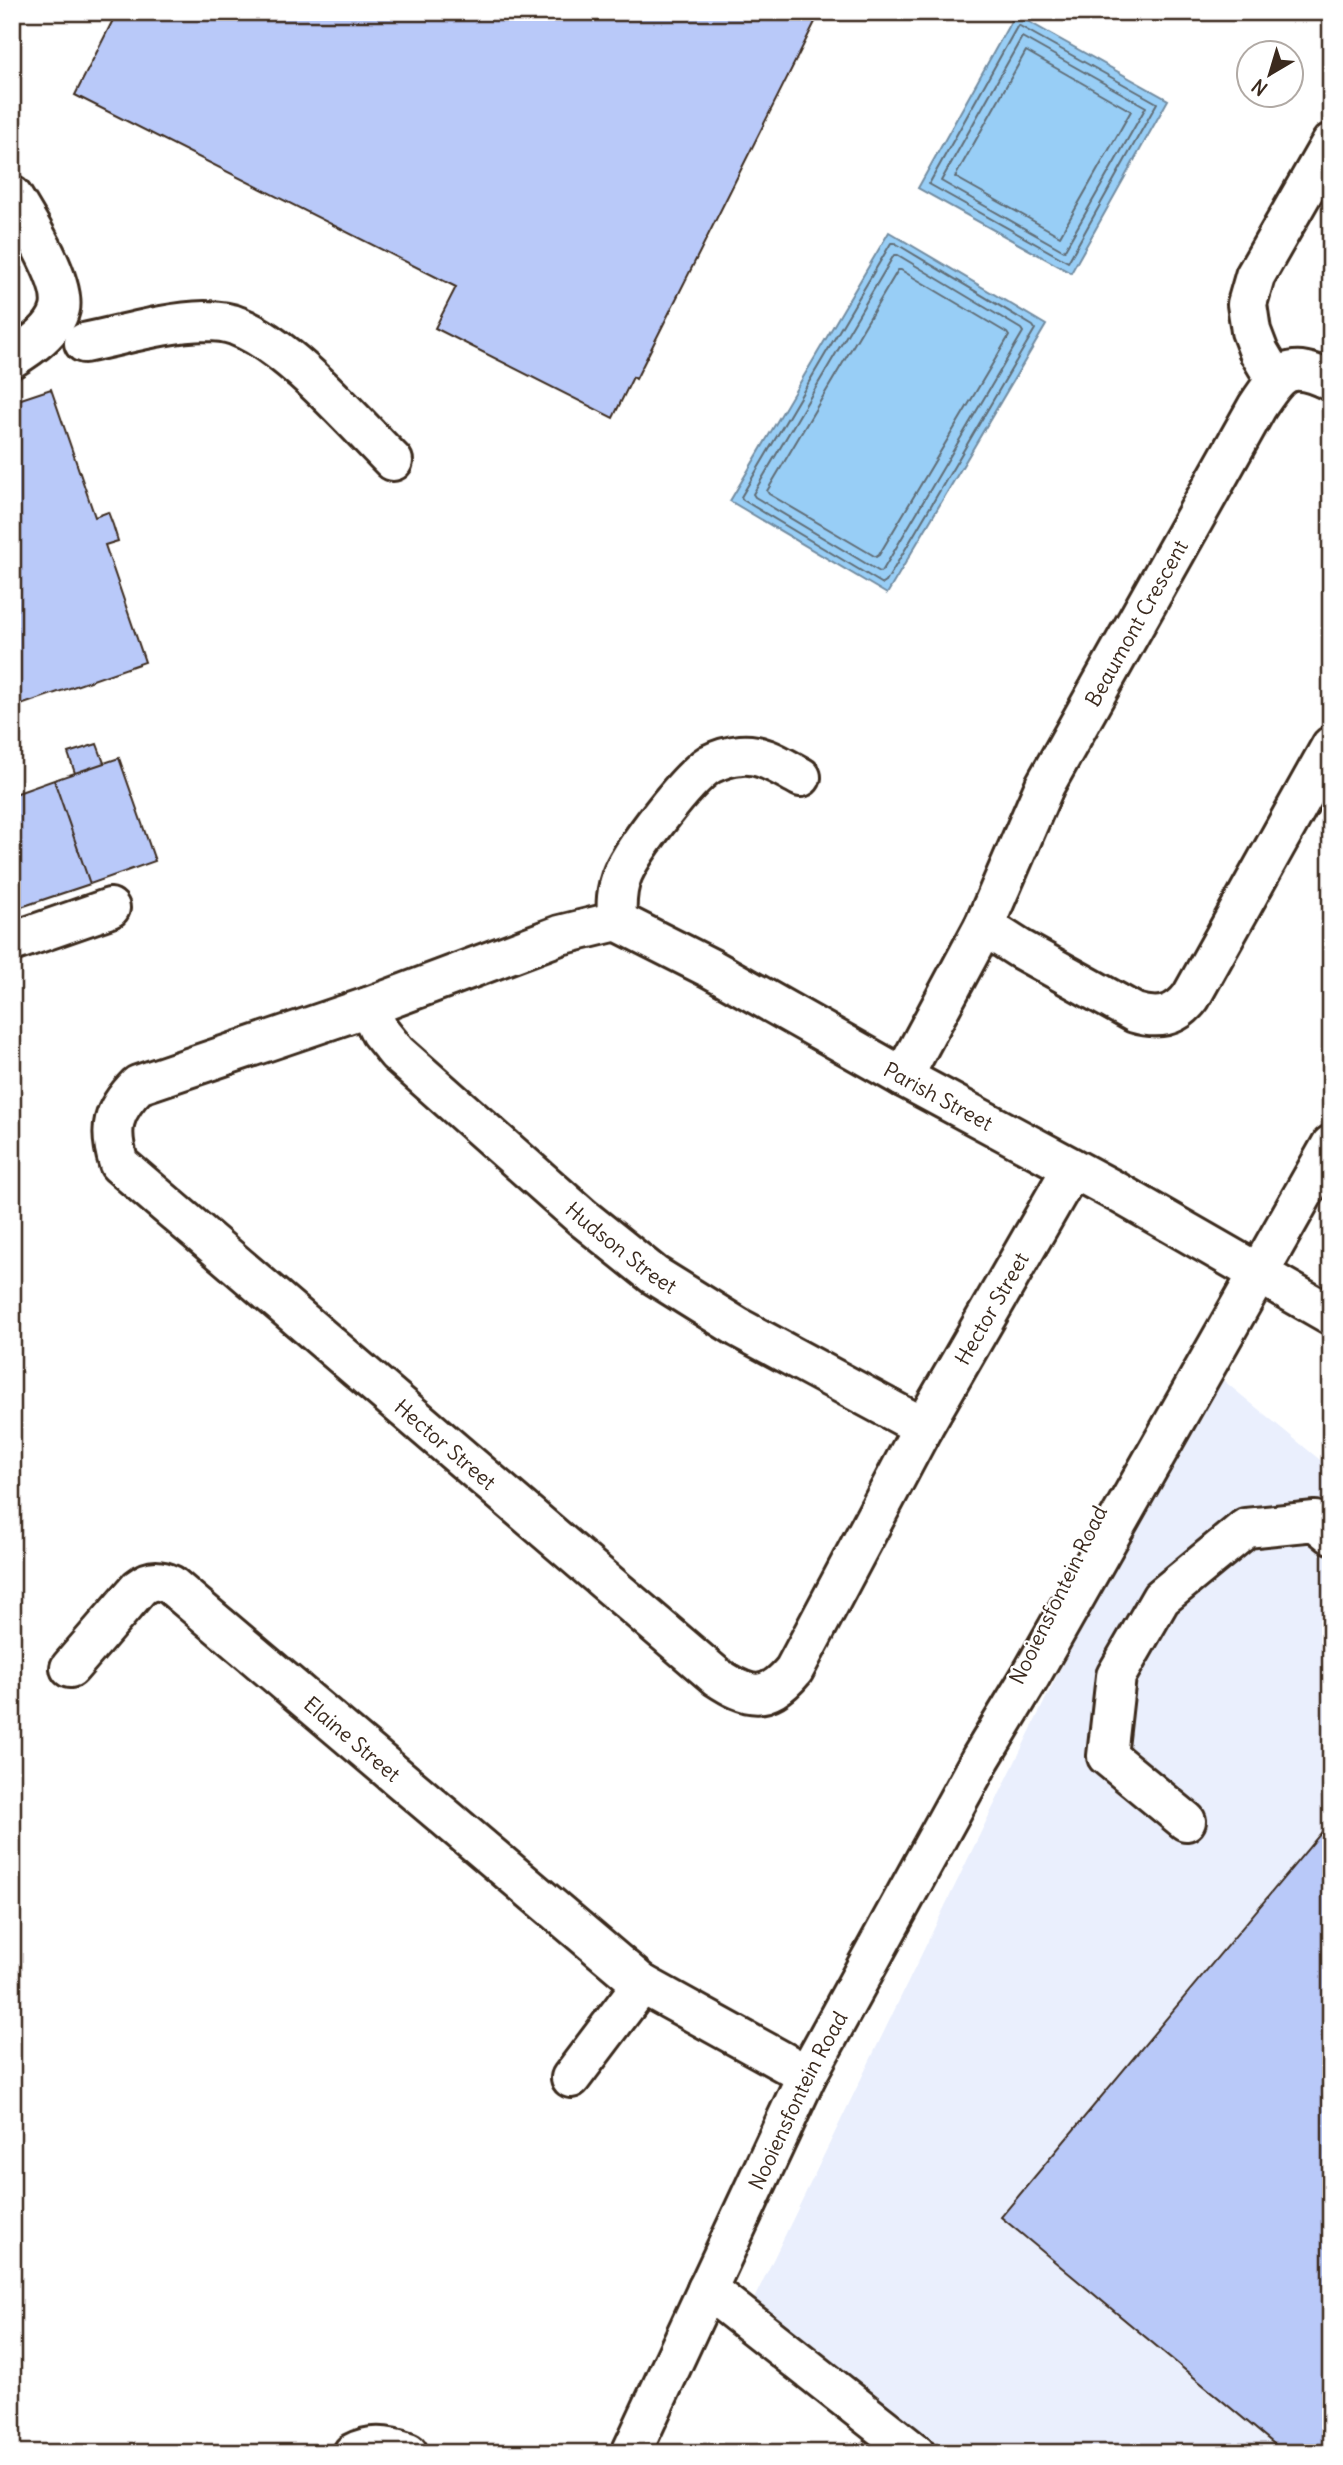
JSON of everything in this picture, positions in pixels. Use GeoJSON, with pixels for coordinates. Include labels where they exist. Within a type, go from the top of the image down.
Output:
{"type":"FeatureCollection","features":[{"type":"Feature","properties":{"kind":"street"},"geometry":{"type":"LineString","coordinates":[[1331,143],[1255,276],[1247,303],[1251,331],[1258,352],[1275,379],[1288,372],[1302,371],[1331,381]]}},
{"type":"Feature","properties":{"kind":"street"},"geometry":{"type":"LineString","coordinates":[[12,196],[44,251],[61,306],[56,320],[44,334],[12,358]]}},
{"type":"Feature","properties":{"kind":"street"},"geometry":{"type":"LineString","coordinates":[[85,343],[180,324],[207,321],[235,325],[266,341],[299,369],[393,461]]}},
{"type":"Feature","properties":{"kind":"street","name":"Beaumont Crescent"},"geometry":{"type":"LineString","coordinates":[[903,1077],[984,926],[1045,785],[1275,379]]}},
{"type":"Feature","properties":{"kind":"street"},"geometry":{"type":"LineString","coordinates":[[984,926],[1135,1013],[1150,1018],[1175,1012],[1191,997],[1331,746]]}},
{"type":"Feature","properties":{"kind":"street"},"geometry":{"type":"LineString","coordinates":[[617,921],[618,889],[623,872],[641,841],[698,774],[727,757],[744,754],[761,756],[801,777]]}},
{"type":"Feature","properties":{"kind":"street"},"geometry":{"type":"LineString","coordinates":[[12,942],[110,908]]}},
{"type":"Feature","properties":{"kind":"street","name":"Hector Street"},"geometry":{"type":"LineString","coordinates":[[617,921],[560,935],[368,1007],[138,1086],[125,1098],[116,1114],[112,1132],[119,1164],[717,1677],[736,1689],[754,1695],[767,1693],[782,1684],[794,1670],[923,1427],[1072,1168]]}},
{"type":"Feature","properties":{"kind":"street","name":"Parish Street"},"geometry":{"type":"LineString","coordinates":[[617,921],[710,968],[1331,1315]]}},
{"type":"Feature","properties":{"kind":"street","name":"Hudson Street"},"geometry":{"type":"LineString","coordinates":[[368,1007],[380,1032],[397,1053],[583,1218],[654,1275],[739,1328],[923,1427]]}},
{"type":"Feature","properties":{"kind":"street","name":"Nooiensfontein Road"},"geometry":{"type":"LineString","coordinates":[[631,2453],[807,2076],[981,1758],[1075,1550],[1116,1480],[1180,1411],[1331,1145]]}},
{"type":"Feature","properties":{"kind":"street"},"geometry":{"type":"LineString","coordinates":[[1186,1821],[1107,1756],[1116,1676],[1161,1598],[1246,1528],[1315,1521],[1331,1534]]}},
{"type":"Feature","properties":{"kind":"street","name":"Elaine Street"},"geometry":{"type":"LineString","coordinates":[[70,1668],[146,1582],[154,1580],[171,1585],[642,1984],[807,2076]]}},
{"type":"Feature","properties":{"kind":"street"},"geometry":{"type":"LineString","coordinates":[[570,2078],[642,1984]]}},
{"type":"Feature","properties":{"kind":"street"},"geometry":{"type":"LineString","coordinates":[[707,2289],[915,2453]]}},
{"type":"Feature","properties":{"kind":"street"},"geometry":{"type":"LineString","coordinates":[[353,2453],[377,2446],[394,2447],[408,2453]]}},
{"type":"Feature","properties":{"kind":"shaded area"},"geometry":{"type":"Polygon","coordinates":[[[1207,1367],[1331,1469],[1331,2453],[881,2453],[737,2334],[1207,1367]]]}},
{"type":"Feature","properties":{"kind":"water"},"geometry":{"type":"Polygon","coordinates":[[[1015,14],[1168,100],[1071,273],[918,188],[1015,14]]]}},
{"type":"Feature","properties":{"kind":"water"},"geometry":{"type":"Polygon","coordinates":[[[889,232],[1046,325],[887,594],[730,501],[889,232]]]}},
{"type":"Feature","properties":{"kind":"building"},"geometry":{"type":"Polygon","coordinates":[[[117,12],[820,12],[636,379],[633,377],[613,418],[435,328],[456,287],[75,95],[117,12]]]}},
{"type":"Feature","properties":{"kind":"building"},"geometry":{"type":"Polygon","coordinates":[[[51,389],[95,517],[108,512],[113,525],[118,541],[105,545],[145,662],[15,707],[12,699],[12,402],[51,389]]]}},
{"type":"Feature","properties":{"kind":"building"},"geometry":{"type":"Polygon","coordinates":[[[97,744],[104,763],[75,773],[68,753],[97,744]]]}},
{"type":"Feature","properties":{"kind":"building"},"geometry":{"type":"Polygon","coordinates":[[[119,758],[155,861],[90,884],[54,780],[119,758]]]}},
{"type":"Feature","properties":{"kind":"building"},"geometry":{"type":"Polygon","coordinates":[[[54,780],[90,884],[12,910],[12,795],[54,780]]]}},
{"type":"Feature","properties":{"kind":"building"},"geometry":{"type":"Polygon","coordinates":[[[1331,1821],[1331,2453],[1285,2453],[1001,2217],[1331,1821]]]}}]}
